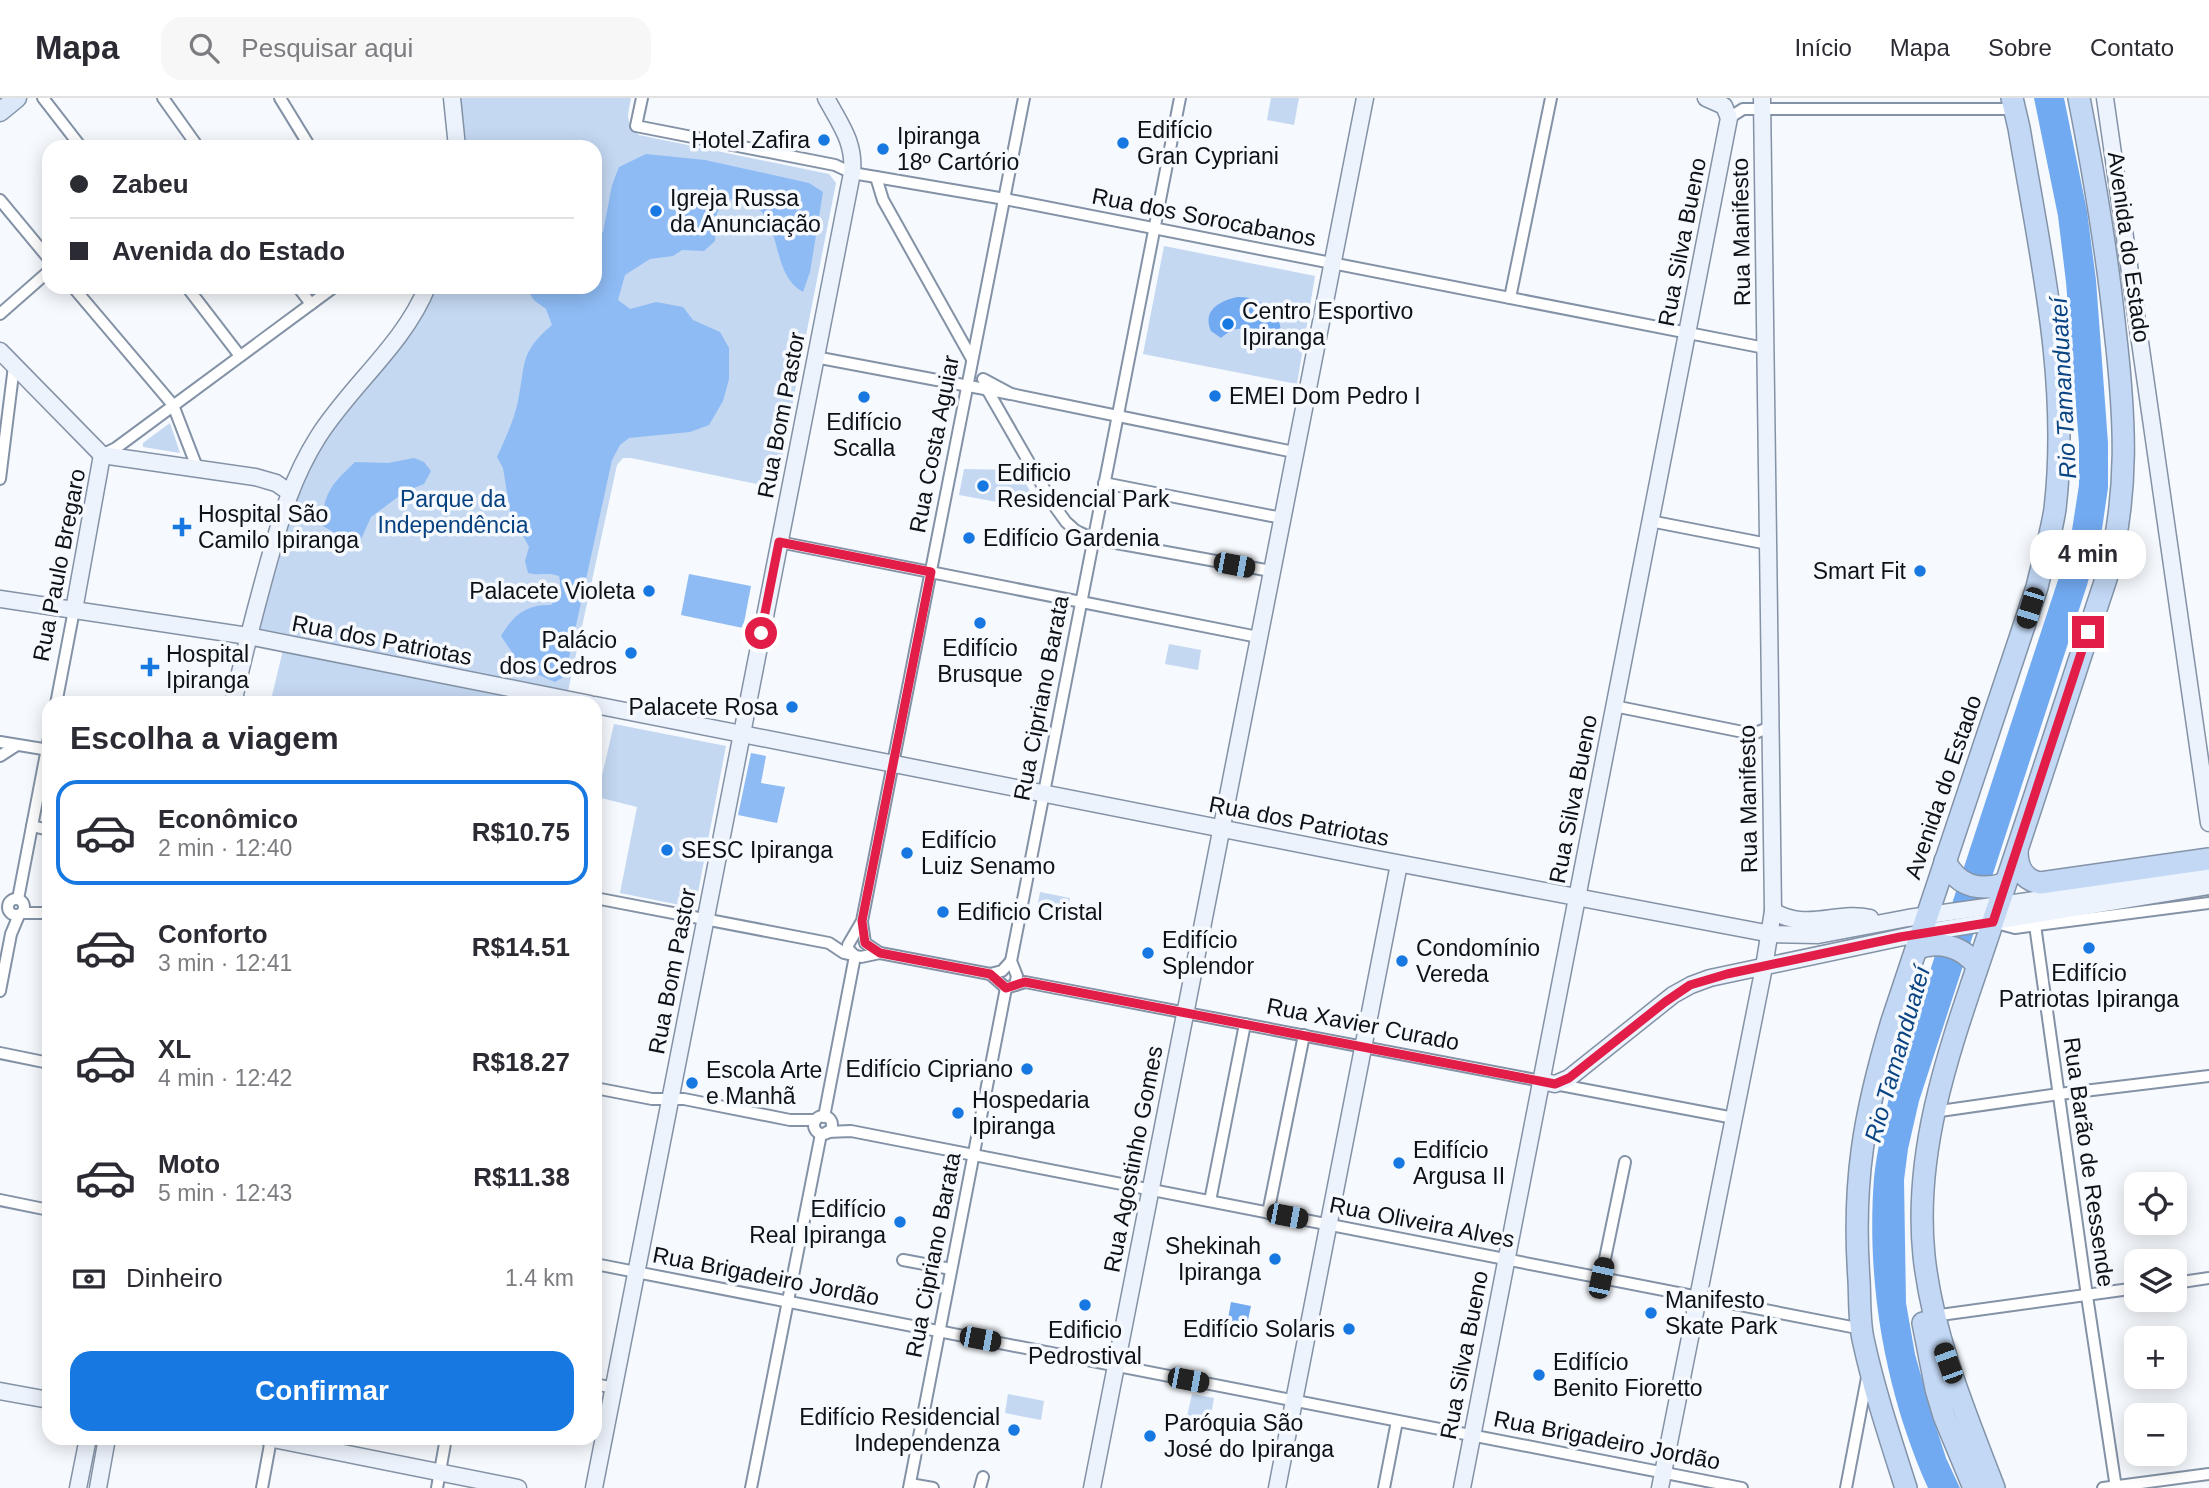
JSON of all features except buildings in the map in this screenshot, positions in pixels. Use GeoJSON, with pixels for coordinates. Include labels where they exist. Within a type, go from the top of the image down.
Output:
{"type":"FeatureCollection","features":[{"type":"Feature","properties":{"kind":"highway","name":"Avenida do Estado"},"geometry":{"type":"LineString","coordinates":[[1994,1488],[1933,1316],[1924,1256],[1922,1199],[1933,1112],[1978,966],[2109,569],[2123,486],[2125,437],[2109,271],[2079,98]]}},
{"type":"Feature","properties":{"kind":"highway","name":"Avenida do Estado"},"geometry":{"type":"LineString","coordinates":[[1906,1488],[1877,1401],[1862,1329],[1857,1255],[1857,1195],[1862,1138],[1873,1085],[2037,587],[2054,510],[2058,440],[2055,344],[2013,103]]}},
{"type":"Feature","properties":{"kind":"highway"},"geometry":{"type":"LineString","coordinates":[[2017,851],[2023,874],[2040,883],[2209,859]]}},
{"type":"Feature","properties":{"kind":"highway"},"geometry":{"type":"LineString","coordinates":[[1945,861],[1953,874],[1967,885],[1985,888],[2006,881],[2019,887],[2039,912]]}},
{"type":"Feature","properties":{"kind":"highway"},"geometry":{"type":"LineString","coordinates":[[1922,932],[1933,944],[1956,948],[1978,966]]}},
{"type":"Feature","properties":{"kind":"highway","name":"Avenida do Estado"},"geometry":{"type":"LineString","coordinates":[[1924,1256],[1920,1278],[1921,1312],[1936,1389],[1944,1416],[1974,1488]]}},
{"type":"Feature","properties":{"kind":"main road"},"geometry":{"type":"LineString","coordinates":[[0,112],[18,98]]}},
{"type":"Feature","properties":{"kind":"main road"},"geometry":{"type":"LineString","coordinates":[[452,98],[456,140]]}},
{"type":"Feature","properties":{"kind":"main road","name":"Rua Bom Pastor"},"geometry":{"type":"LineString","coordinates":[[594,1488],[852,173],[854,157],[851,145],[826,98]]}},
{"type":"Feature","properties":{"kind":"main road","name":"Rua Agostinho Gomes"},"geometry":{"type":"LineString","coordinates":[[1092,1488],[1365,98]]}},
{"type":"Feature","properties":{"kind":"main road"},"geometry":{"type":"LineString","coordinates":[[1712,98],[1724,106],[1729,118]]}},
{"type":"Feature","properties":{"kind":"main road"},"geometry":{"type":"LineString","coordinates":[[2105,98],[2209,823]]}},
{"type":"Feature","properties":{"kind":"main road","name":"Rua Manifesto"},"geometry":{"type":"LineString","coordinates":[[1661,1480],[1773,911],[1762,104]]}},
{"type":"Feature","properties":{"kind":"main road","name":"Rua Silva Bueno"},"geometry":{"type":"LineString","coordinates":[[1462,1488],[1506,1259],[1548,1083],[1546,1055],[1729,118]]}},
{"type":"Feature","properties":{"kind":"main road"},"geometry":{"type":"LineString","coordinates":[[235,696],[248,636],[289,492],[308,454],[331,418],[396,339],[424,294]]}},
{"type":"Feature","properties":{"kind":"main road","name":"Rua Paulo Bregaro"},"geometry":{"type":"LineString","coordinates":[[0,351],[102,456],[74,610]]}},
{"type":"Feature","properties":{"kind":"main road"},"geometry":{"type":"LineString","coordinates":[[102,456],[266,480],[289,492]]}},
{"type":"Feature","properties":{"kind":"main road","name":"Rua dos Patriotas"},"geometry":{"type":"LineString","coordinates":[[0,599],[248,636],[550,696]]}},
{"type":"Feature","properties":{"kind":"main road","name":"Rua dos Patriotas"},"geometry":{"type":"LineString","coordinates":[[602,706],[1399,864],[1770,934],[1818,935],[1887,922],[1922,932]]}},
{"type":"Feature","properties":{"kind":"main road"},"geometry":{"type":"LineString","coordinates":[[1277,1488],[1399,864]]}},
{"type":"Feature","properties":{"kind":"main road"},"geometry":{"type":"LineString","coordinates":[[2039,912],[2209,875]]}},
{"type":"Feature","properties":{"kind":"main road"},"geometry":{"type":"LineString","coordinates":[[2039,912],[2209,886]]}},
{"type":"Feature","properties":{"kind":"main road"},"geometry":{"type":"LineString","coordinates":[[1773,911],[1780,916],[1801,921],[1864,917],[1887,922]]}},
{"type":"Feature","properties":{"kind":"main road","name":"Rua dos Patriotas"},"geometry":{"type":"LineString","coordinates":[[1548,1083],[1569,1078],[1682,989],[1710,978],[1995,914],[2039,912]]}},
{"type":"Feature","properties":{"kind":"main road"},"geometry":{"type":"LineString","coordinates":[[1546,1055],[1556,1068],[1569,1071],[1584,1066]]}},
{"type":"Feature","properties":{"kind":"main road"},"geometry":{"type":"LineString","coordinates":[[0,1391],[42,1399]]}},
{"type":"Feature","properties":{"kind":"main road"},"geometry":{"type":"LineString","coordinates":[[78,1488],[87,1445]]}},
{"type":"Feature","properties":{"kind":"main road"},"geometry":{"type":"LineString","coordinates":[[98,1488],[106,1445]]}},
{"type":"Feature","properties":{"kind":"main road"},"geometry":{"type":"LineString","coordinates":[[294,1445],[438,1480],[519,1488]]}},
{"type":"Feature","properties":{"kind":"street"},"geometry":{"type":"LineString","coordinates":[[43,98],[76,140]]}},
{"type":"Feature","properties":{"kind":"street"},"geometry":{"type":"LineString","coordinates":[[163,98],[193,140]]}},
{"type":"Feature","properties":{"kind":"street"},"geometry":{"type":"LineString","coordinates":[[280,98],[306,140]]}},
{"type":"Feature","properties":{"kind":"street","name":"Rua dos Sorocabanos"},"geometry":{"type":"LineString","coordinates":[[642,98],[636,126],[835,165],[852,173],[1005,199],[1765,348]]}},
{"type":"Feature","properties":{"kind":"street","name":"Rua Costa Aguiar"},"geometry":{"type":"LineString","coordinates":[[751,1488],[855,956],[848,949],[848,945],[862,921],[931,572],[975,378],[1024,98]]}},
{"type":"Feature","properties":{"kind":"street"},"geometry":{"type":"LineString","coordinates":[[1154,228],[1180,98]]}},
{"type":"Feature","properties":{"kind":"street"},"geometry":{"type":"LineString","coordinates":[[1510,298],[1551,98]]}},
{"type":"Feature","properties":{"kind":"street"},"geometry":{"type":"LineString","coordinates":[[1729,118],[1743,108],[1762,104],[2013,103]]}},
{"type":"Feature","properties":{"kind":"street"},"geometry":{"type":"LineString","coordinates":[[876,177],[883,200],[975,378],[1066,522],[1076,531],[1094,539],[1271,571]]}},
{"type":"Feature","properties":{"kind":"street"},"geometry":{"type":"LineString","coordinates":[[0,200],[42,251]]}},
{"type":"Feature","properties":{"kind":"street","name":"Rua Cipriano Barata"},"geometry":{"type":"LineString","coordinates":[[909,1486],[934,1330],[942,1318],[1011,986],[1017,976],[1011,961],[1154,228]]}},
{"type":"Feature","properties":{"kind":"street"},"geometry":{"type":"LineString","coordinates":[[0,314],[42,277]]}},
{"type":"Feature","properties":{"kind":"street"},"geometry":{"type":"LineString","coordinates":[[79,294],[173,405],[198,470]]}},
{"type":"Feature","properties":{"kind":"street"},"geometry":{"type":"LineString","coordinates":[[192,294],[240,356]]}},
{"type":"Feature","properties":{"kind":"street"},"geometry":{"type":"LineString","coordinates":[[303,294],[311,304]]}},
{"type":"Feature","properties":{"kind":"street"},"geometry":{"type":"LineString","coordinates":[[102,456],[325,294]]}},
{"type":"Feature","properties":{"kind":"street"},"geometry":{"type":"LineString","coordinates":[[815,357],[937,380],[975,378],[1012,394],[1294,452]]}},
{"type":"Feature","properties":{"kind":"street"},"geometry":{"type":"LineString","coordinates":[[0,479],[14,366]]}},
{"type":"Feature","properties":{"kind":"street"},"geometry":{"type":"LineString","coordinates":[[1104,483],[1282,518]]}},
{"type":"Feature","properties":{"kind":"street"},"geometry":{"type":"LineString","coordinates":[[1650,521],[1768,544]]}},
{"type":"Feature","properties":{"kind":"street"},"geometry":{"type":"LineString","coordinates":[[779,542],[1258,637]]}},
{"type":"Feature","properties":{"kind":"street","name":"Rua Paulo Bregaro"},"geometry":{"type":"LineString","coordinates":[[58,696],[74,610]]}},
{"type":"Feature","properties":{"kind":"street"},"geometry":{"type":"LineString","coordinates":[[1614,706],[1753,734],[1770,727]]}},
{"type":"Feature","properties":{"kind":"street"},"geometry":{"type":"LineString","coordinates":[[0,742],[42,746]]}},
{"type":"Feature","properties":{"kind":"street"},"geometry":{"type":"LineString","coordinates":[[0,756],[17,745]]}},
{"type":"Feature","properties":{"kind":"street"},"geometry":{"type":"LineString","coordinates":[[1,984],[11,934],[12,907],[42,776]]}},
{"type":"Feature","properties":{"kind":"street"},"geometry":{"type":"LineString","coordinates":[[32,826],[42,828]]}},
{"type":"Feature","properties":{"kind":"street"},"geometry":{"type":"LineString","coordinates":[[602,899],[829,943],[844,953],[855,956],[880,953],[990,974],[1011,986]]}},
{"type":"Feature","properties":{"kind":"street"},"geometry":{"type":"LineString","coordinates":[[2039,912],[2209,903]]}},
{"type":"Feature","properties":{"kind":"street"},"geometry":{"type":"LineString","coordinates":[[12,907],[42,912]]}},
{"type":"Feature","properties":{"kind":"street","name":"Rua Barão de Ressende"},"geometry":{"type":"LineString","coordinates":[[2039,912],[2059,1094],[2116,1487]]}},
{"type":"Feature","properties":{"kind":"street"},"geometry":{"type":"LineString","coordinates":[[862,921],[865,943],[880,953]]}},
{"type":"Feature","properties":{"kind":"street"},"geometry":{"type":"LineString","coordinates":[[990,974],[1002,971],[1011,961]]}},
{"type":"Feature","properties":{"kind":"street","name":"Rua Xavier Curado"},"geometry":{"type":"LineString","coordinates":[[1011,986],[1025,982],[1734,1118]]}},
{"type":"Feature","properties":{"kind":"street"},"geometry":{"type":"LineString","coordinates":[[1210,1201],[1245,1024]]}},
{"type":"Feature","properties":{"kind":"street"},"geometry":{"type":"LineString","coordinates":[[1268,1213],[1304,1035]]}},
{"type":"Feature","properties":{"kind":"street"},"geometry":{"type":"LineString","coordinates":[[0,1053],[42,1062]]}},
{"type":"Feature","properties":{"kind":"street"},"geometry":{"type":"LineString","coordinates":[[1933,1112],[2209,1076]]}},
{"type":"Feature","properties":{"kind":"street","name":"Rua Oliveira Alves"},"geometry":{"type":"LineString","coordinates":[[602,1089],[652,1099],[684,1099],[822,1125],[1862,1329]]}},
{"type":"Feature","properties":{"kind":"street"},"geometry":{"type":"LineString","coordinates":[[1601,1278],[1625,1163]]}},
{"type":"Feature","properties":{"kind":"street"},"geometry":{"type":"LineString","coordinates":[[0,1200],[42,1209]]}},
{"type":"Feature","properties":{"kind":"street"},"geometry":{"type":"LineString","coordinates":[[903,1260],[951,1269]]}},
{"type":"Feature","properties":{"kind":"street","name":"Rua Brigadeiro Jordão"},"geometry":{"type":"LineString","coordinates":[[602,1265],[772,1298],[789,1296],[934,1330],[1472,1435],[1661,1480],[1742,1488]]}},
{"type":"Feature","properties":{"kind":"street"},"geometry":{"type":"LineString","coordinates":[[2187,1281],[2209,1278]]}},
{"type":"Feature","properties":{"kind":"street"},"geometry":{"type":"LineString","coordinates":[[1933,1316],[2124,1290]]}},
{"type":"Feature","properties":{"kind":"street"},"geometry":{"type":"LineString","coordinates":[[1846,1488],[1870,1365]]}},
{"type":"Feature","properties":{"kind":"street"},"geometry":{"type":"LineString","coordinates":[[602,1385],[614,1388]]}},
{"type":"Feature","properties":{"kind":"street"},"geometry":{"type":"LineString","coordinates":[[1384,1488],[1397,1421]]}},
{"type":"Feature","properties":{"kind":"street"},"geometry":{"type":"LineString","coordinates":[[262,1488],[268,1445]]}},
{"type":"Feature","properties":{"kind":"street"},"geometry":{"type":"LineString","coordinates":[[438,1480],[445,1445]]}},
{"type":"Feature","properties":{"kind":"street"},"geometry":{"type":"LineString","coordinates":[[2103,1488],[2209,1474]]}},
{"type":"Feature","properties":{"kind":"street"},"geometry":{"type":"LineString","coordinates":[[909,1486],[933,1488]]}},
{"type":"Feature","properties":{"kind":"green space","name":"Parque da Independência"},"geometry":{"type":"Polygon","coordinates":[[[460,98],[631,98],[628,118],[639,135],[829,174],[836,183],[776,488],[623,458],[617,465],[567,696],[421,662],[260,630],[286,519],[315,446],[348,404],[401,345],[433,294],[602,294],[602,140],[463,140],[460,98]]]}},
{"type":"Feature","properties":{"kind":"green space"},"geometry":{"type":"Polygon","coordinates":[[[1271,98],[1299,98],[1294,125],[1267,120],[1271,98]]]}},
{"type":"Feature","properties":{"kind":"green space","name":"Centro Esportivo Ipiranga"},"geometry":{"type":"Polygon","coordinates":[[[1164,246],[1315,276],[1297,384],[1143,354],[1164,246]]]}},
{"type":"Feature","properties":{"kind":"green space"},"geometry":{"type":"Polygon","coordinates":[[[170,423],[180,453],[143,447],[143,443],[170,423]]]}},
{"type":"Feature","properties":{"kind":"green space"},"geometry":{"type":"Polygon","coordinates":[[[964,469],[1018,470],[1041,510],[959,495],[964,469]]]}},
{"type":"Feature","properties":{"kind":"green space"},"geometry":{"type":"Polygon","coordinates":[[[1169,644],[1201,650],[1198,670],[1165,664],[1169,644]]]}},
{"type":"Feature","properties":{"kind":"green space"},"geometry":{"type":"Polygon","coordinates":[[[283,650],[508,696],[272,696],[283,650]]]}},
{"type":"Feature","properties":{"kind":"green space","name":"SESC Ipiranga"},"geometry":{"type":"Polygon","coordinates":[[[614,724],[726,746],[695,908],[620,893],[637,807],[602,798],[602,776],[614,724]]]}},
{"type":"Feature","properties":{"kind":"green space"},"geometry":{"type":"Polygon","coordinates":[[[1040,892],[1070,898],[1067,914],[1037,908],[1040,892]]]}},
{"type":"Feature","properties":{"kind":"green space"},"geometry":{"type":"Polygon","coordinates":[[[1008,1394],[1044,1401],[1041,1420],[1005,1413],[1008,1394]]]}},
{"type":"Feature","properties":{"kind":"green space"},"geometry":{"type":"Polygon","coordinates":[[[1192,1394],[1214,1398],[1210,1421],[1187,1416],[1192,1394]]]}},
{"type":"Feature","properties":{"kind":"shaded area","name":"Rio Tamanduateí"},"geometry":{"type":"Polygon","coordinates":[[[2034,98],[2064,98],[2087,211],[2096,280],[2108,443],[2108,488],[2101,536],[2087,585],[1919,1101],[1908,1149],[1904,1180],[1906,1303],[1915,1354],[1930,1408],[1946,1458],[1960,1488],[1928,1488],[1900,1414],[1882,1336],[1873,1257],[1874,1178],[1890,1093],[2059,577],[2072,530],[2079,485],[2079,444],[2066,282],[2058,216],[2034,98]]]}},
{"type":"Feature","properties":{"kind":"shaded area"},"geometry":{"type":"Polygon","coordinates":[[[646,154],[705,160],[809,183],[823,192],[810,272],[803,292],[792,284],[785,272],[767,219],[759,209],[746,201],[726,199],[717,213],[715,241],[704,251],[682,250],[673,256],[650,259],[625,275],[618,300],[630,309],[656,302],[683,307],[693,320],[720,332],[729,348],[729,379],[723,401],[709,425],[690,432],[629,438],[620,445],[612,460],[565,676],[555,682],[516,665],[514,655],[501,636],[510,622],[522,612],[535,606],[551,605],[558,595],[560,584],[559,576],[528,573],[525,561],[529,547],[510,511],[503,468],[497,457],[514,416],[529,351],[552,325],[546,309],[537,303],[531,294],[602,294],[602,233],[612,185],[619,167],[646,154]]]}},
{"type":"Feature","properties":{"kind":"shaded area"},"geometry":{"type":"Polygon","coordinates":[[[1237,297],[1251,298],[1272,311],[1281,329],[1279,337],[1273,343],[1261,346],[1243,329],[1233,330],[1221,338],[1211,331],[1209,318],[1214,308],[1237,297]]]}},
{"type":"Feature","properties":{"kind":"shaded area"},"geometry":{"type":"Polygon","coordinates":[[[414,458],[424,462],[431,471],[424,484],[406,491],[371,517],[358,546],[321,525],[330,489],[355,462],[388,463],[414,458]]]}},
{"type":"Feature","properties":{"kind":"shaded area"},"geometry":{"type":"Polygon","coordinates":[[[689,574],[751,586],[743,628],[681,615],[689,574]]]}},
{"type":"Feature","properties":{"kind":"shaded area"},"geometry":{"type":"Polygon","coordinates":[[[751,753],[766,756],[761,783],[785,787],[777,823],[738,815],[751,753]]]}},
{"type":"Feature","properties":{"kind":"shaded area"},"geometry":{"type":"Polygon","coordinates":[[[1231,1302],[1251,1306],[1244,1339],[1225,1335],[1231,1302]]]}},
{"type":"Feature","properties":{"kind":"place","name":"Hotel Zafira"},"geometry":{"type":"Point","coordinates":[824,140]}},
{"type":"Feature","properties":{"kind":"place","name":"Edifício Gran Cypriani"},"geometry":{"type":"Point","coordinates":[1123,143]}},
{"type":"Feature","properties":{"kind":"place","name":"Ipiranga 18º Cartório"},"geometry":{"type":"Point","coordinates":[883,149]}},
{"type":"Feature","properties":{"kind":"place","name":"Igreja Russa da Anunciação"},"geometry":{"type":"Point","coordinates":[656,211]}},
{"type":"Feature","properties":{"kind":"place","name":"Centro Esportivo Ipiranga"},"geometry":{"type":"Point","coordinates":[1228,324]}},
{"type":"Feature","properties":{"kind":"place","name":"EMEI Dom Pedro I"},"geometry":{"type":"Point","coordinates":[1215,396]}},
{"type":"Feature","properties":{"kind":"place","name":"Edifício Scalla"},"geometry":{"type":"Point","coordinates":[864,397]}},
{"type":"Feature","properties":{"kind":"place","name":"Edificio Residencial Park"},"geometry":{"type":"Point","coordinates":[983,486]}},
{"type":"Feature","properties":{"kind":"place","name":"Hospital São Camilo Ipiranga"},"geometry":{"type":"Point","coordinates":[182,527]}},
{"type":"Feature","properties":{"kind":"place","name":"Edifício Gardenia"},"geometry":{"type":"Point","coordinates":[969,538]}},
{"type":"Feature","properties":{"kind":"place","name":"Smart Fit"},"geometry":{"type":"Point","coordinates":[1920,571]}},
{"type":"Feature","properties":{"kind":"place","name":"Palacete Violeta"},"geometry":{"type":"Point","coordinates":[649,591]}},
{"type":"Feature","properties":{"kind":"place","name":"Edifício Brusque"},"geometry":{"type":"Point","coordinates":[980,623]}},
{"type":"Feature","properties":{"kind":"place","name":"Palácio dos Cedros"},"geometry":{"type":"Point","coordinates":[631,653]}},
{"type":"Feature","properties":{"kind":"place","name":"Hospital Ipiranga"},"geometry":{"type":"Point","coordinates":[150,667]}},
{"type":"Feature","properties":{"kind":"place","name":"Palacete Rosa"},"geometry":{"type":"Point","coordinates":[792,707]}},
{"type":"Feature","properties":{"kind":"place","name":"SESC Ipiranga"},"geometry":{"type":"Point","coordinates":[667,850]}},
{"type":"Feature","properties":{"kind":"place","name":"Edifício Luiz Senamo"},"geometry":{"type":"Point","coordinates":[907,853]}},
{"type":"Feature","properties":{"kind":"place","name":"Edificio Cristal"},"geometry":{"type":"Point","coordinates":[943,912]}},
{"type":"Feature","properties":{"kind":"place","name":"Edifício Patriotas Ipiranga"},"geometry":{"type":"Point","coordinates":[2089,948]}},
{"type":"Feature","properties":{"kind":"place","name":"Edifício Splendor"},"geometry":{"type":"Point","coordinates":[1148,953]}},
{"type":"Feature","properties":{"kind":"place","name":"Condomínio Vereda"},"geometry":{"type":"Point","coordinates":[1402,961]}},
{"type":"Feature","properties":{"kind":"place","name":"Edifício Cipriano"},"geometry":{"type":"Point","coordinates":[1027,1069]}},
{"type":"Feature","properties":{"kind":"place","name":"Escola Arte e Manhã"},"geometry":{"type":"Point","coordinates":[692,1083]}},
{"type":"Feature","properties":{"kind":"place","name":"Hospedaria Ipiranga"},"geometry":{"type":"Point","coordinates":[958,1113]}},
{"type":"Feature","properties":{"kind":"place","name":"Edifício Argusa II"},"geometry":{"type":"Point","coordinates":[1399,1163]}},
{"type":"Feature","properties":{"kind":"place","name":"Edifício Real Ipiranga"},"geometry":{"type":"Point","coordinates":[900,1222]}},
{"type":"Feature","properties":{"kind":"place","name":"Shekinah Ipiranga"},"geometry":{"type":"Point","coordinates":[1275,1259]}},
{"type":"Feature","properties":{"kind":"place","name":"Edificio Pedrostival"},"geometry":{"type":"Point","coordinates":[1085,1305]}},
{"type":"Feature","properties":{"kind":"place","name":"Manifesto Skate Park"},"geometry":{"type":"Point","coordinates":[1651,1313]}},
{"type":"Feature","properties":{"kind":"place","name":"Edifício Solaris"},"geometry":{"type":"Point","coordinates":[1349,1329]}},
{"type":"Feature","properties":{"kind":"place","name":"Edifício Benito Fioretto"},"geometry":{"type":"Point","coordinates":[1539,1375]}},
{"type":"Feature","properties":{"kind":"place","name":"Edifício Residencial Independenza"},"geometry":{"type":"Point","coordinates":[1014,1430]}},
{"type":"Feature","properties":{"kind":"place","name":"Paróquia São José do Ipiranga"},"geometry":{"type":"Point","coordinates":[1150,1436]}},
{"type":"Feature","properties":{"kind":"route"},"geometry":{"type":"LineString","coordinates":[[761,633],[779,542],[931,572],[862,921],[865,943],[880,953],[990,974],[1006,988],[1025,982],[1555,1084],[1563,1082],[1582,1069],[1690,985],[1727,974],[1900,937],[1993,922],[2088,632]]}}]}
